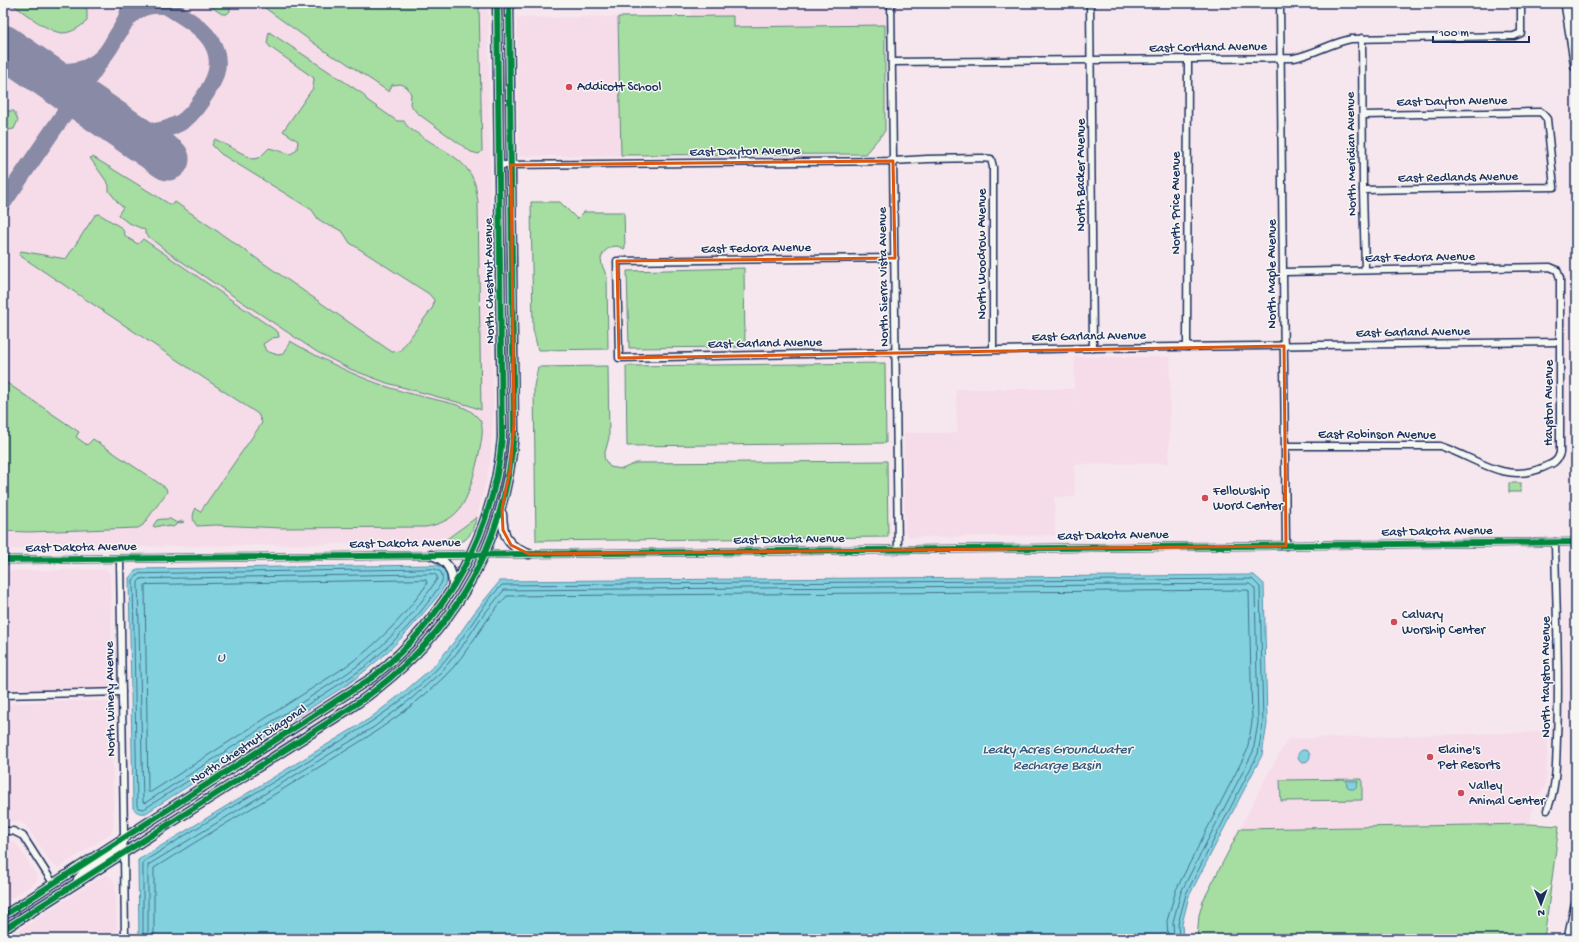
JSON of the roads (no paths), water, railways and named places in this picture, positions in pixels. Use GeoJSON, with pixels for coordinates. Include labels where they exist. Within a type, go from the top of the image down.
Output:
{"type":"FeatureCollection","features":[{"type":"Feature","properties":{"kind":"highway"},"geometry":{"type":"LineString","coordinates":[[1566,3],[1576,67]]}},
{"type":"Feature","properties":{"kind":"highway"},"geometry":{"type":"LineString","coordinates":[[1569,939],[1576,905]]}},
{"type":"Feature","properties":{"kind":"main road","name":"North Chestnut Avenue"},"geometry":{"type":"LineString","coordinates":[[471,554],[487,514],[495,486],[499,462],[502,424],[497,3]]}},
{"type":"Feature","properties":{"kind":"main road","name":"North Chestnut Avenue"},"geometry":{"type":"LineString","coordinates":[[484,554],[502,508],[510,471],[514,434],[509,3]]}},
{"type":"Feature","properties":{"kind":"main road"},"geometry":{"type":"LineString","coordinates":[[502,360],[514,360]]}},
{"type":"Feature","properties":{"kind":"main road"},"geometry":{"type":"LineString","coordinates":[[502,508],[503,530],[507,540],[511,545],[529,554]]}},
{"type":"Feature","properties":{"kind":"main road","name":"North Chestnut Diagonal"},"geometry":{"type":"LineString","coordinates":[[3,916],[373,677],[416,638],[436,613],[453,589],[471,554]]}},
{"type":"Feature","properties":{"kind":"main road","name":"North Chestnut Diagonal"},"geometry":{"type":"LineString","coordinates":[[3,930],[348,709],[396,674],[424,647],[451,613],[468,586],[484,554]]}},
{"type":"Feature","properties":{"kind":"main road"},"geometry":{"type":"LineString","coordinates":[[431,555],[442,560],[451,570],[453,577],[453,589]]}},
{"type":"Feature","properties":{"kind":"main road"},"geometry":{"type":"LineString","coordinates":[[67,890],[87,869],[122,846],[124,838]]}},
{"type":"Feature","properties":{"kind":"street","name":"North Sierra Vista Avenue"},"geometry":{"type":"LineString","coordinates":[[891,3],[898,550]]}},
{"type":"Feature","properties":{"kind":"street","name":"North Backer Avenue"},"geometry":{"type":"LineString","coordinates":[[1090,3],[1093,348]]}},
{"type":"Feature","properties":{"kind":"street","name":"North Maple Avenue"},"geometry":{"type":"LineString","coordinates":[[1280,3],[1286,546]]}},
{"type":"Feature","properties":{"kind":"street","name":"East Cortland Avenue"},"geometry":{"type":"LineString","coordinates":[[892,62],[1281,58],[1304,56],[1339,41],[1362,38],[1514,36],[1520,34],[1521,3]]}},
{"type":"Feature","properties":{"kind":"street","name":"North Meridian Avenue"},"geometry":{"type":"LineString","coordinates":[[1362,38],[1365,270]]}},
{"type":"Feature","properties":{"kind":"street","name":"North Price Avenue"},"geometry":{"type":"LineString","coordinates":[[1187,347],[1188,59]]}},
{"type":"Feature","properties":{"kind":"street","name":"East Dayton Avenue"},"geometry":{"type":"LineString","coordinates":[[1363,115],[1541,112],[1547,119],[1554,187]]}},
{"type":"Feature","properties":{"kind":"street","name":"East Dayton Avenue"},"geometry":{"type":"LineString","coordinates":[[499,165],[893,162],[926,159],[991,159]]}},
{"type":"Feature","properties":{"kind":"street","name":"North Woodrow Avenue"},"geometry":{"type":"LineString","coordinates":[[991,159],[993,167],[993,349]]}},
{"type":"Feature","properties":{"kind":"street","name":"East Redlands Avenue"},"geometry":{"type":"LineString","coordinates":[[1363,190],[1554,187]]}},
{"type":"Feature","properties":{"kind":"street","name":"East Fedora Avenue"},"geometry":{"type":"LineString","coordinates":[[619,358],[617,261],[895,258]]}},
{"type":"Feature","properties":{"kind":"street","name":"East Fedora Avenue"},"geometry":{"type":"LineString","coordinates":[[1284,272],[1550,267],[1556,270],[1560,278],[1559,342]]}},
{"type":"Feature","properties":{"kind":"street","name":"East Garland Avenue"},"geometry":{"type":"LineString","coordinates":[[619,358],[896,353],[993,349],[1559,342]]}},
{"type":"Feature","properties":{"kind":"street","name":"Hayston Avenue"},"geometry":{"type":"LineString","coordinates":[[1556,462],[1560,453],[1559,342]]}},
{"type":"Feature","properties":{"kind":"street","name":"East Robinson Avenue"},"geometry":{"type":"LineString","coordinates":[[1286,446],[1440,446],[1492,469],[1514,474],[1526,473],[1540,469],[1556,462]]}},
{"type":"Feature","properties":{"kind":"street","name":"North Hayston Avenue"},"geometry":{"type":"LineString","coordinates":[[1547,810],[1553,798],[1556,776],[1558,719],[1555,542]]}},
{"type":"Feature","properties":{"kind":"street","name":"East Dakota Avenue"},"geometry":{"type":"LineString","coordinates":[[3,560],[1573,542]]}},
{"type":"Feature","properties":{"kind":"street","name":"North Winery Avenue"},"geometry":{"type":"LineString","coordinates":[[120,559],[124,838]]}},
{"type":"Feature","properties":{"kind":"street"},"geometry":{"type":"LineString","coordinates":[[3,695],[122,692]]}},
{"type":"Feature","properties":{"kind":"street"},"geometry":{"type":"LineString","coordinates":[[3,831],[12,831],[23,836],[53,883]]}},
{"type":"Feature","properties":{"kind":"street"},"geometry":{"type":"LineString","coordinates":[[124,853],[125,939]]}},
{"type":"Feature","properties":{"kind":"water","name":"U"},"geometry":{"type":"Polygon","coordinates":[[[436,565],[444,568],[447,579],[442,590],[408,631],[390,650],[370,667],[348,684],[146,813],[139,813],[133,808],[129,578],[137,569],[436,565]]]}},
{"type":"Feature","properties":{"kind":"water","name":"Leaky Acres Groundwater Recharge Basin"},"geometry":{"type":"Polygon","coordinates":[[[1254,575],[1264,584],[1267,724],[1262,755],[1189,896],[1182,924],[1183,939],[139,939],[138,860],[369,719],[434,666],[500,581],[1254,575]]]}},
{"type":"Feature","properties":{"kind":"water"},"geometry":{"type":"Polygon","coordinates":[[[1302,750],[1306,750],[1310,756],[1306,762],[1302,762],[1298,758],[1298,754],[1302,750]]]}},
{"type":"Feature","properties":{"kind":"water"},"geometry":{"type":"Polygon","coordinates":[[[1346,781],[1358,781],[1357,786],[1354,789],[1350,789],[1347,786],[1346,781]]]}},
{"type":"Feature","properties":{"kind":"place","name":"Addicott School"},"geometry":{"type":"Point","coordinates":[569,87]}},
{"type":"Feature","properties":{"kind":"place","name":"Fellowship Word Center"},"geometry":{"type":"Point","coordinates":[1205,498]}},
{"type":"Feature","properties":{"kind":"place","name":"Calvary Worship Center"},"geometry":{"type":"Point","coordinates":[1394,622]}},
{"type":"Feature","properties":{"kind":"place","name":"Elaine's Pet Resorts"},"geometry":{"type":"Point","coordinates":[1430,757]}},
{"type":"Feature","properties":{"kind":"place","name":"Valley Animal Center"},"geometry":{"type":"Point","coordinates":[1461,793]}}]}
